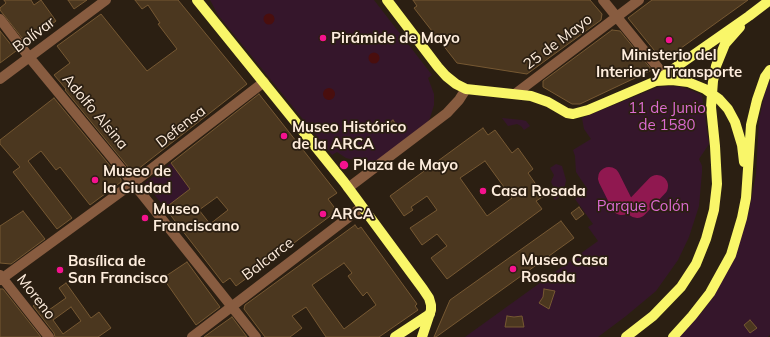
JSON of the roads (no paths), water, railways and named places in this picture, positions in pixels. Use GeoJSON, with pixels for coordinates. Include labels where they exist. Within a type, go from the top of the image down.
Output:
{"type":"FeatureCollection","features":[{"type":"Feature","properties":{"kind":"main road"},"geometry":{"type":"LineString","coordinates":[[197,0],[348,188],[423,289],[431,304],[430,314],[422,337]]}},
{"type":"Feature","properties":{"kind":"main road"},"geometry":{"type":"LineString","coordinates":[[204,0],[209,15]]}},
{"type":"Feature","properties":{"kind":"main road"},"geometry":{"type":"LineString","coordinates":[[387,0],[446,76],[456,84],[466,89],[538,98],[567,113],[580,113],[588,110],[660,78],[770,0]]}},
{"type":"Feature","properties":{"kind":"main road"},"geometry":{"type":"LineString","coordinates":[[626,337],[653,316],[682,286],[696,264],[706,239],[714,210],[716,184],[716,162],[711,93],[716,66],[725,44],[749,16]]}},
{"type":"Feature","properties":{"kind":"main road"},"geometry":{"type":"LineString","coordinates":[[673,337],[710,293],[726,264],[742,218],[746,198],[751,125],[757,100],[763,83],[770,70]]}},
{"type":"Feature","properties":{"kind":"main road"},"geometry":{"type":"LineString","coordinates":[[660,78],[697,85],[724,103],[735,122],[742,145],[747,178]]}},
{"type":"Feature","properties":{"kind":"main road"},"geometry":{"type":"LineString","coordinates":[[395,337],[430,314]]}},
{"type":"Feature","properties":{"kind":"street","name":"Bolívar"},"geometry":{"type":"LineString","coordinates":[[0,79],[106,0]]}},
{"type":"Feature","properties":{"kind":"street"},"geometry":{"type":"LineString","coordinates":[[603,0],[660,78]]}},
{"type":"Feature","properties":{"kind":"street","name":"25 de Mayo"},"geometry":{"type":"LineString","coordinates":[[515,94],[639,0]]}},
{"type":"Feature","properties":{"kind":"street","name":"Adolfo Alsina"},"geometry":{"type":"LineString","coordinates":[[0,19],[29,57],[134,183],[256,337]]}},
{"type":"Feature","properties":{"kind":"street","name":"Defensa"},"geometry":{"type":"LineString","coordinates":[[1,278],[134,183],[264,82]]}},
{"type":"Feature","properties":{"kind":"street"},"geometry":{"type":"LineString","coordinates":[[348,188],[447,113],[459,100],[466,89]]}},
{"type":"Feature","properties":{"kind":"street","name":"Balcarce"},"geometry":{"type":"LineString","coordinates":[[192,337],[362,206]]}},
{"type":"Feature","properties":{"kind":"street","name":"Moreno"},"geometry":{"type":"LineString","coordinates":[[1,278],[49,337]]}},
{"type":"Feature","properties":{"kind":"place","name":"Pirámide de Mayo"},"geometry":{"type":"Point","coordinates":[323,38]}},
{"type":"Feature","properties":{"kind":"place","name":"Ministerio del Interior y Transporte"},"geometry":{"type":"Point","coordinates":[669,40]}},
{"type":"Feature","properties":{"kind":"place","name":"Museo Histórico de la ARCA"},"geometry":{"type":"Point","coordinates":[284,136]}},
{"type":"Feature","properties":{"kind":"place","name":"Plaza de Mayo"},"geometry":{"type":"Point","coordinates":[344,165]}},
{"type":"Feature","properties":{"kind":"place","name":"Museo de la Ciudad"},"geometry":{"type":"Point","coordinates":[95,180]}},
{"type":"Feature","properties":{"kind":"place","name":"Casa Rosada"},"geometry":{"type":"Point","coordinates":[483,191]}},
{"type":"Feature","properties":{"kind":"place","name":"ARCA"},"geometry":{"type":"Point","coordinates":[323,214]}},
{"type":"Feature","properties":{"kind":"place","name":"Museo Franciscano"},"geometry":{"type":"Point","coordinates":[145,218]}},
{"type":"Feature","properties":{"kind":"place","name":"Museo Casa Rosada"},"geometry":{"type":"Point","coordinates":[513,269]}},
{"type":"Feature","properties":{"kind":"place","name":"Basílica de San Francisco"},"geometry":{"type":"Point","coordinates":[60,270]}},
{"type":"Feature","properties":{"kind":"park label","name":"11 de Junio de 1580"},"geometry":{"type":"Point","coordinates":[667,116]}},
{"type":"Feature","properties":{"kind":"park label","name":"Parque Colón"},"geometry":{"type":"Point","coordinates":[643,206]}}]}
